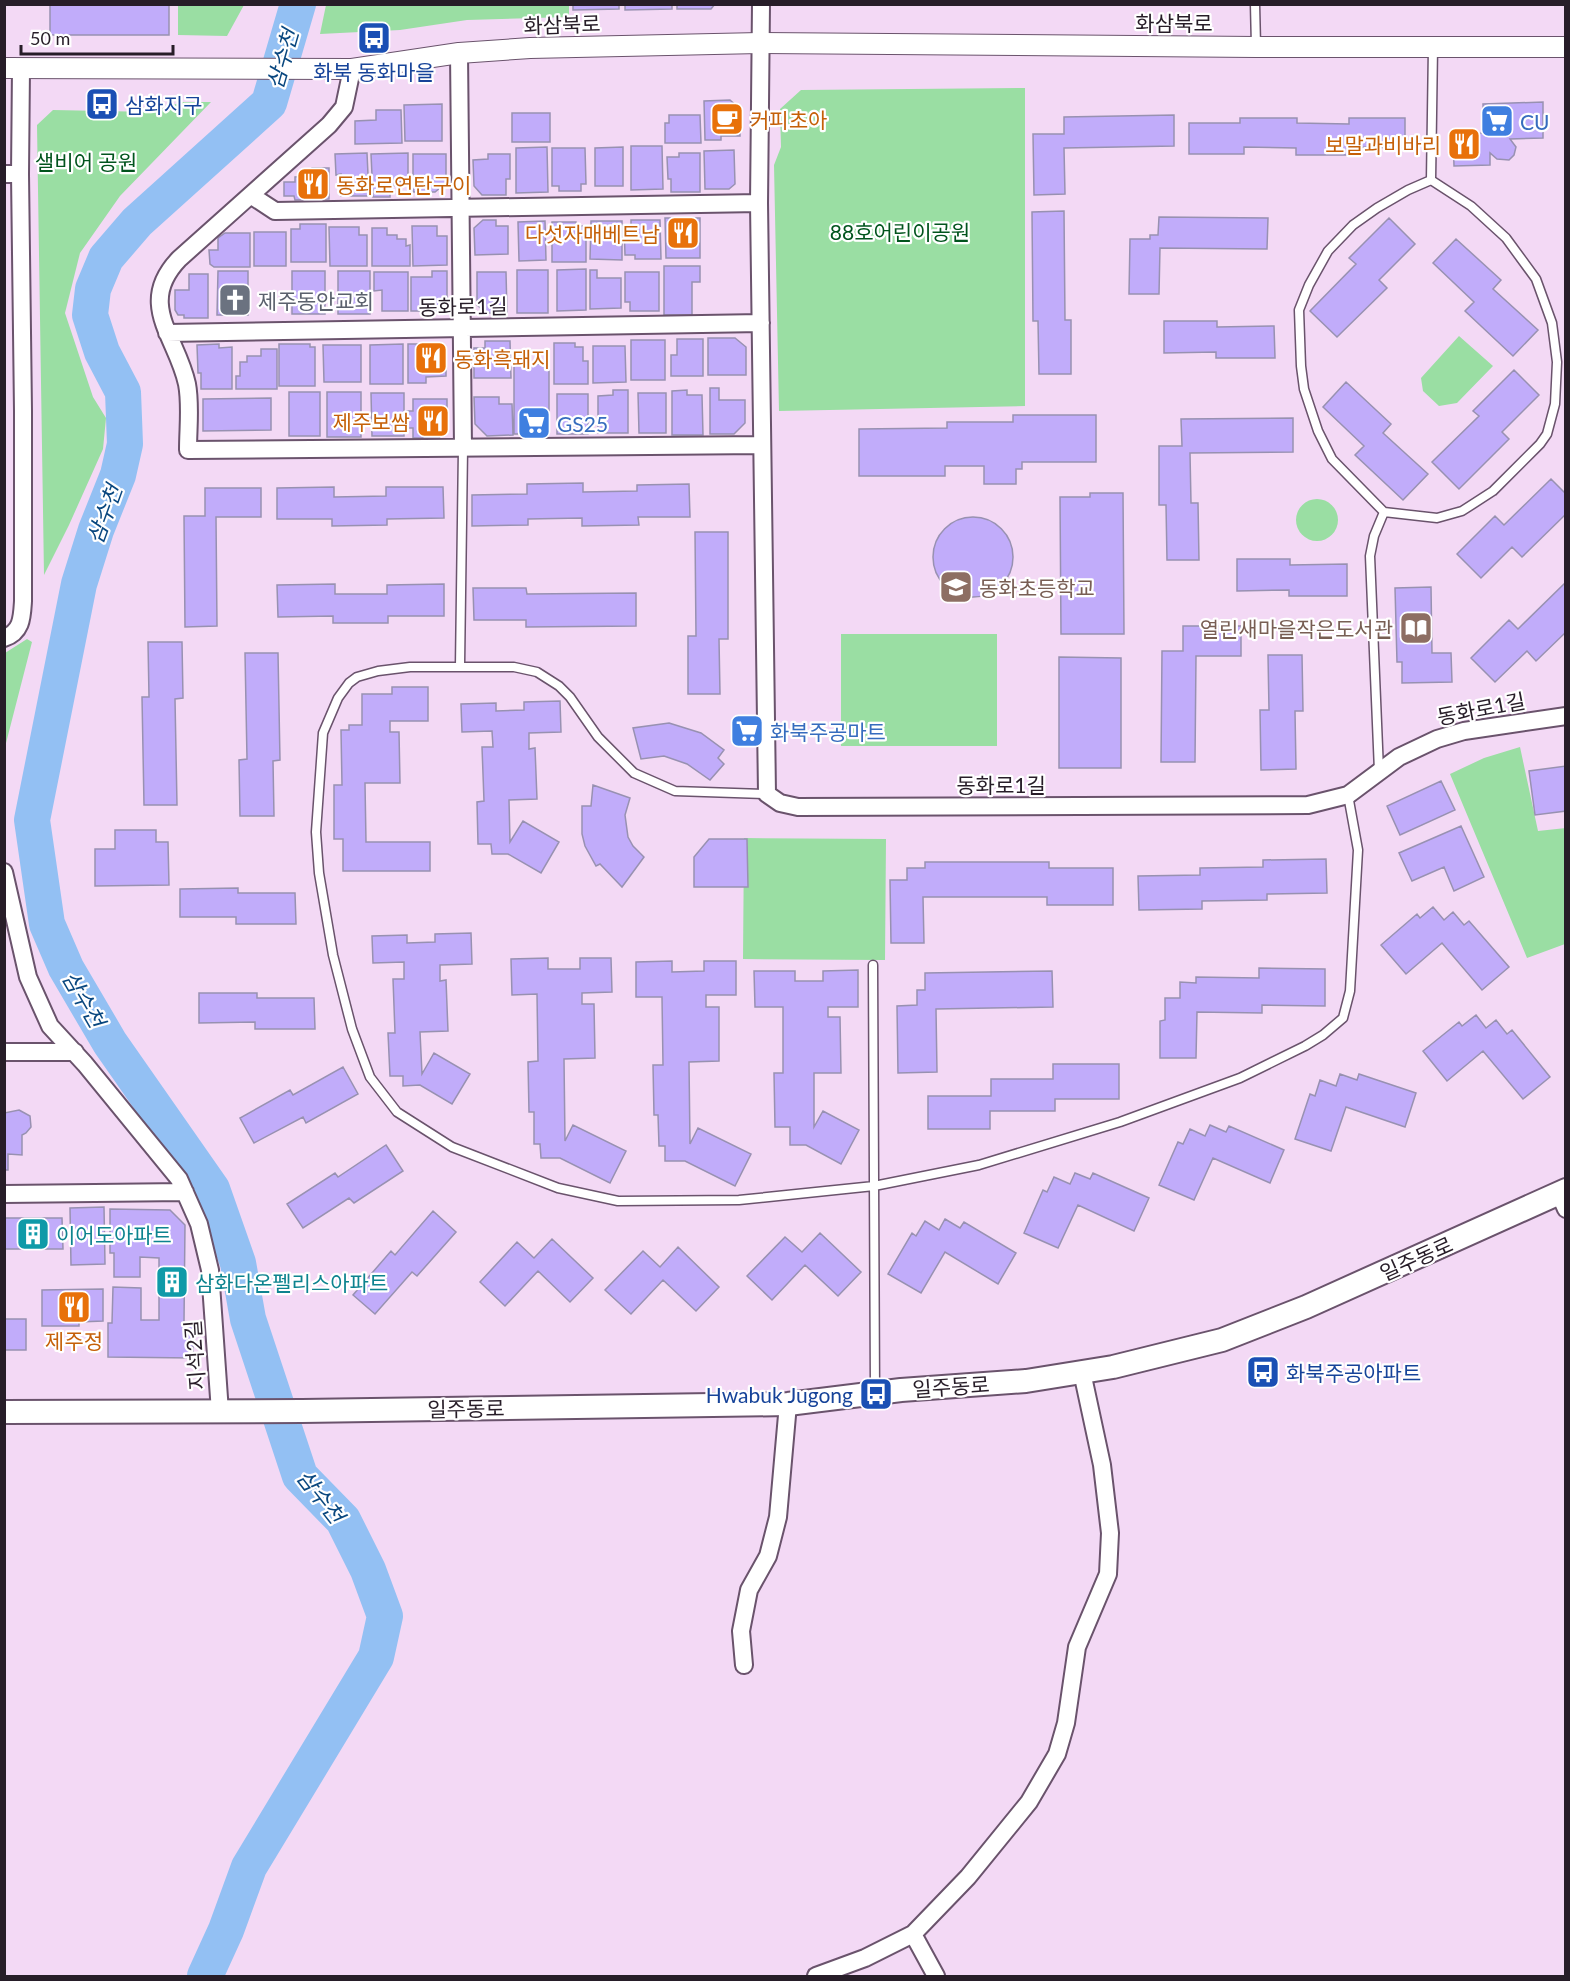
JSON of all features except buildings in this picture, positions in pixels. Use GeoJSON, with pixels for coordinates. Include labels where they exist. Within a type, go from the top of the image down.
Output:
{"type":"FeatureCollection","features":[{"type":"Feature","properties":{"kind":"main road","name":"일주동로"},"geometry":{"type":"LineString","coordinates":[[228,1412],[788,1404],[875,1393],[1026,1381],[1082,1372],[1113,1367],[1222,1340],[1306,1307],[1563,1197]]}},
{"type":"Feature","properties":{"kind":"main road"},"geometry":{"type":"LineString","coordinates":[[4,1412],[228,1412]]}},
{"type":"Feature","properties":{"kind":"street"},"geometry":{"type":"LineString","coordinates":[[761,4],[759,203],[767,794]]}},
{"type":"Feature","properties":{"kind":"street","name":"화삼북로"},"geometry":{"type":"LineString","coordinates":[[13,68],[352,69],[459,53],[530,48],[760,43],[1566,47]]}},
{"type":"Feature","properties":{"kind":"street"},"geometry":{"type":"LineString","coordinates":[[459,53],[463,448]]}},
{"type":"Feature","properties":{"kind":"street"},"geometry":{"type":"LineString","coordinates":[[4,638],[16,633],[24,601],[24,411],[12,174],[13,68]]}},
{"type":"Feature","properties":{"kind":"street"},"geometry":{"type":"LineString","coordinates":[[352,69],[344,107],[329,125],[168,270],[162,284],[161,315],[187,384],[188,450],[762,445]]}},
{"type":"Feature","properties":{"kind":"street"},"geometry":{"type":"LineString","coordinates":[[252,196],[275,211],[759,203]]}},
{"type":"Feature","properties":{"kind":"street","name":"동화로1길"},"geometry":{"type":"LineString","coordinates":[[167,333],[761,323]]}},
{"type":"Feature","properties":{"kind":"street","name":"동화로1길"},"geometry":{"type":"LineString","coordinates":[[767,794],[780,803],[798,807],[1308,805],[1348,795],[1399,757],[1437,739],[1464,731],[1566,716]]}},
{"type":"Feature","properties":{"kind":"street","name":"지석2길"},"geometry":{"type":"LineString","coordinates":[[4,872],[28,976],[50,1026],[75,1052],[179,1179],[199,1224],[210,1270],[228,1412]]}},
{"type":"Feature","properties":{"kind":"street"},"geometry":{"type":"LineString","coordinates":[[4,1052],[75,1052]]}},
{"type":"Feature","properties":{"kind":"street"},"geometry":{"type":"LineString","coordinates":[[4,1194],[185,1192]]}},
{"type":"Feature","properties":{"kind":"street"},"geometry":{"type":"LineString","coordinates":[[816,1977],[865,1958],[913,1934],[968,1877],[1029,1802],[1057,1754],[1066,1723],[1077,1647],[1108,1574],[1110,1533],[1102,1465],[1082,1372]]}},
{"type":"Feature","properties":{"kind":"street"},"geometry":{"type":"LineString","coordinates":[[744,1665],[741,1631],[749,1590],[768,1556],[778,1517],[788,1404]]}},
{"type":"Feature","properties":{"kind":"street"},"geometry":{"type":"LineString","coordinates":[[913,1934],[936,1977]]}},
{"type":"Feature","properties":{"kind":"lane"},"geometry":{"type":"LineString","coordinates":[[1255,4],[1256,47]]}},
{"type":"Feature","properties":{"kind":"lane"},"geometry":{"type":"LineString","coordinates":[[1431,180],[1433,47]]}},
{"type":"Feature","properties":{"kind":"lane"},"geometry":{"type":"LineString","coordinates":[[1431,180],[1472,206],[1506,238],[1536,279],[1552,323],[1557,362],[1555,404],[1546,434],[1540,444],[1492,490],[1462,511],[1437,518],[1384,512],[1332,459],[1318,431],[1304,389],[1299,310],[1309,285],[1328,251],[1353,225],[1385,203],[1431,180]]}},
{"type":"Feature","properties":{"kind":"lane"},"geometry":{"type":"LineString","coordinates":[[460,666],[463,448]]}},
{"type":"Feature","properties":{"kind":"lane"},"geometry":{"type":"LineString","coordinates":[[1379,772],[1370,556],[1374,536],[1384,512]]}},
{"type":"Feature","properties":{"kind":"lane"},"geometry":{"type":"LineString","coordinates":[[767,794],[675,791],[634,774],[598,736],[565,691],[537,672],[514,667],[410,667],[378,671],[349,683],[338,698],[323,733],[316,832],[319,873],[333,955],[352,1029],[370,1077],[397,1112],[452,1147],[558,1188],[618,1201],[739,1200],[874,1186],[979,1165],[1120,1122],[1240,1078],[1305,1046],[1323,1035],[1343,1018],[1350,991],[1358,850],[1348,795]]}},
{"type":"Feature","properties":{"kind":"lane"},"geometry":{"type":"LineString","coordinates":[[873,965],[875,1393]]}},
{"type":"Feature","properties":{"kind":"green space"},"geometry":{"type":"Polygon","coordinates":[[[178,4],[244,5],[227,36],[178,35],[178,4]]]}},
{"type":"Feature","properties":{"kind":"green space"},"geometry":{"type":"Polygon","coordinates":[[[326,5],[569,5],[569,17],[467,20],[400,30],[320,34],[326,5]]]}},
{"type":"Feature","properties":{"kind":"green space","name":"88호어린이공원"},"geometry":{"type":"Polygon","coordinates":[[[1025,88],[1025,406],[779,411],[774,165],[781,147],[780,109],[801,90],[1025,88]]]}},
{"type":"Feature","properties":{"kind":"green space","name":"샐비어 공원"},"geometry":{"type":"Polygon","coordinates":[[[182,102],[211,102],[120,196],[80,253],[65,313],[93,397],[106,418],[103,449],[44,575],[37,125],[53,110],[152,112],[182,102]]]}},
{"type":"Feature","properties":{"kind":"green space"},"geometry":{"type":"Polygon","coordinates":[[[1459,336],[1493,366],[1457,403],[1439,406],[1423,391],[1421,378],[1459,336]]]}},
{"type":"Feature","properties":{"kind":"green space"},"geometry":{"type":"Polygon","coordinates":[[[1317,499],[1325,500],[1332,505],[1337,512],[1337,528],[1332,535],[1325,540],[1317,541],[1309,540],[1302,535],[1297,528],[1296,520],[1297,512],[1302,505],[1309,500],[1317,499]]]}},
{"type":"Feature","properties":{"kind":"green space"},"geometry":{"type":"Polygon","coordinates":[[[841,634],[997,634],[997,746],[841,746],[841,634]]]}},
{"type":"Feature","properties":{"kind":"green space"},"geometry":{"type":"Polygon","coordinates":[[[27,639],[32,642],[5,747],[5,653],[27,639]]]}},
{"type":"Feature","properties":{"kind":"green space"},"geometry":{"type":"Polygon","coordinates":[[[1520,747],[1538,831],[1566,828],[1565,944],[1527,958],[1450,774],[1484,758],[1520,747]]]}},
{"type":"Feature","properties":{"kind":"green space"},"geometry":{"type":"Polygon","coordinates":[[[744,838],[886,839],[885,960],[743,959],[744,838]]]}},
{"type":"Feature","properties":{"kind":"waterway","name":"삼수천"},"geometry":{"type":"LineString","coordinates":[[205,1976],[226,1930],[249,1867],[376,1657],[385,1616],[368,1570],[343,1520],[300,1476],[248,1319],[238,1263],[212,1189],[110,1043],[66,968],[47,924],[32,820],[79,584],[96,530],[118,475],[125,444],[123,392],[102,352],[90,315],[93,289],[106,258],[137,222],[269,103],[298,4]]}},
{"type":"Feature","properties":{"kind":"place","name":"화북 동화마을"},"geometry":{"type":"Point","coordinates":[374,38]}},
{"type":"Feature","properties":{"kind":"place","name":"삼화지구"},"geometry":{"type":"Point","coordinates":[102,104]}},
{"type":"Feature","properties":{"kind":"place","name":"커피초아"},"geometry":{"type":"Point","coordinates":[727,119]}},
{"type":"Feature","properties":{"kind":"place","name":"CU"},"geometry":{"type":"Point","coordinates":[1497,121]}},
{"type":"Feature","properties":{"kind":"place","name":"보말과비바리"},"geometry":{"type":"Point","coordinates":[1464,144]}},
{"type":"Feature","properties":{"kind":"place","name":"동화로연탄구이"},"geometry":{"type":"Point","coordinates":[313,184]}},
{"type":"Feature","properties":{"kind":"place","name":"다섯자매베트남"},"geometry":{"type":"Point","coordinates":[683,233]}},
{"type":"Feature","properties":{"kind":"place","name":"제주동안교회"},"geometry":{"type":"Point","coordinates":[235,300]}},
{"type":"Feature","properties":{"kind":"place","name":"동화흑돼지"},"geometry":{"type":"Point","coordinates":[431,358]}},
{"type":"Feature","properties":{"kind":"place","name":"제주보쌈"},"geometry":{"type":"Point","coordinates":[433,421]}},
{"type":"Feature","properties":{"kind":"place","name":"GS25"},"geometry":{"type":"Point","coordinates":[534,423]}},
{"type":"Feature","properties":{"kind":"place","name":"동화초등학교"},"geometry":{"type":"Point","coordinates":[956,587]}},
{"type":"Feature","properties":{"kind":"place","name":"열린새마을작은도서관"},"geometry":{"type":"Point","coordinates":[1416,628]}},
{"type":"Feature","properties":{"kind":"place","name":"화북주공마트"},"geometry":{"type":"Point","coordinates":[747,731]}},
{"type":"Feature","properties":{"kind":"place","name":"이어도아파트"},"geometry":{"type":"Point","coordinates":[33,1234]}},
{"type":"Feature","properties":{"kind":"place","name":"삼화다온펠리스아파트"},"geometry":{"type":"Point","coordinates":[172,1282]}},
{"type":"Feature","properties":{"kind":"place","name":"제주정"},"geometry":{"type":"Point","coordinates":[74,1307]}},
{"type":"Feature","properties":{"kind":"place","name":"화북주공아파트"},"geometry":{"type":"Point","coordinates":[1263,1372]}},
{"type":"Feature","properties":{"kind":"place","name":"Hwabuk Jugong"},"geometry":{"type":"Point","coordinates":[876,1394]}}]}
